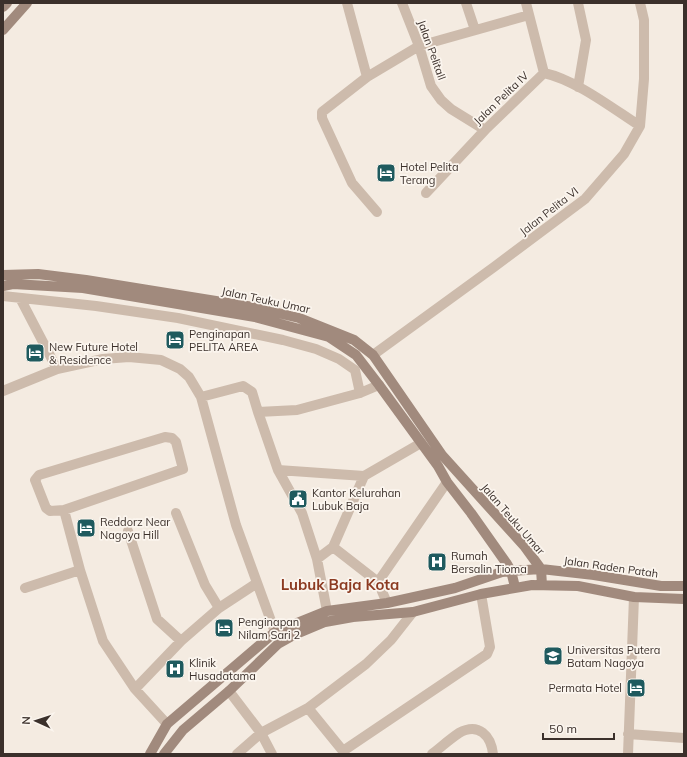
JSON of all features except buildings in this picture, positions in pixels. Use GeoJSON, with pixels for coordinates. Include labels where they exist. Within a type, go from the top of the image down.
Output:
{"type":"FeatureCollection","features":[{"type":"Feature","properties":{"kind":"main road"},"geometry":{"type":"LineString","coordinates":[[3,7],[7,3]]}},
{"type":"Feature","properties":{"kind":"main road"},"geometry":{"type":"LineString","coordinates":[[3,30],[27,3]]}},
{"type":"Feature","properties":{"kind":"main road","name":"Jalan Teuku Umar"},"geometry":{"type":"LineString","coordinates":[[3,275],[38,274],[86,280],[253,307],[321,325],[354,340],[373,355],[442,455],[525,547],[541,570],[542,585]]}},
{"type":"Feature","properties":{"kind":"main road","name":"Jalan Teuku Umar"},"geometry":{"type":"LineString","coordinates":[[3,286],[13,284],[83,288],[255,317],[329,337],[356,355],[380,385],[438,466],[446,482],[472,513],[510,571],[515,587]]}},
{"type":"Feature","properties":{"kind":"main road","name":"Jalan Raden Patah"},"geometry":{"type":"LineString","coordinates":[[167,724],[275,632],[327,611],[387,603],[455,588],[502,572],[510,571],[541,570],[594,575],[661,586],[684,586]]}},
{"type":"Feature","properties":{"kind":"main road"},"geometry":{"type":"LineString","coordinates":[[164,754],[183,730],[229,691],[278,644],[294,635],[326,622],[353,617],[413,612],[480,594],[515,587],[542,585],[578,586],[634,597],[684,599]]}},
{"type":"Feature","properties":{"kind":"main road"},"geometry":{"type":"LineString","coordinates":[[150,754],[167,724]]}},
{"type":"Feature","properties":{"kind":"street"},"geometry":{"type":"LineString","coordinates":[[347,3],[367,77]]}},
{"type":"Feature","properties":{"kind":"street","name":"Jalan PelitaII"},"geometry":{"type":"LineString","coordinates":[[402,3],[431,86],[441,100],[484,130]]}},
{"type":"Feature","properties":{"kind":"street"},"geometry":{"type":"LineString","coordinates":[[466,3],[475,30]]}},
{"type":"Feature","properties":{"kind":"street","name":"Jalan Pelita IV"},"geometry":{"type":"LineString","coordinates":[[426,194],[484,130],[544,73],[526,3]]}},
{"type":"Feature","properties":{"kind":"street"},"geometry":{"type":"LineString","coordinates":[[578,3],[586,40],[578,87]]}},
{"type":"Feature","properties":{"kind":"street","name":"Jalan Pelita VI"},"geometry":{"type":"LineString","coordinates":[[373,355],[585,199],[624,154],[640,126],[644,79],[644,20],[640,3]]}},
{"type":"Feature","properties":{"kind":"street"},"geometry":{"type":"LineString","coordinates":[[377,212],[352,183],[322,118],[322,112],[324,109],[367,77],[418,46],[529,15]]}},
{"type":"Feature","properties":{"kind":"street"},"geometry":{"type":"LineString","coordinates":[[544,73],[554,75],[578,87],[640,126]]}},
{"type":"Feature","properties":{"kind":"street"},"geometry":{"type":"LineString","coordinates":[[3,296],[96,306],[178,318],[316,349],[339,359],[355,370],[360,393]]}},
{"type":"Feature","properties":{"kind":"street"},"geometry":{"type":"LineString","coordinates":[[20,298],[57,369]]}},
{"type":"Feature","properties":{"kind":"street"},"geometry":{"type":"LineString","coordinates":[[3,391],[57,369],[103,359],[129,357],[161,360],[180,369],[189,377],[201,397],[236,525],[275,632]]}},
{"type":"Feature","properties":{"kind":"street"},"geometry":{"type":"LineString","coordinates":[[258,412],[297,410],[360,393],[380,385]]}},
{"type":"Feature","properties":{"kind":"street"},"geometry":{"type":"LineString","coordinates":[[201,397],[243,386],[252,392],[278,470],[302,513],[317,559],[327,611]]}},
{"type":"Feature","properties":{"kind":"street"},"geometry":{"type":"LineString","coordinates":[[166,437],[172,438],[176,442],[183,469],[64,510],[48,510],[35,480],[36,478],[49,471],[166,437]]}},
{"type":"Feature","properties":{"kind":"street"},"geometry":{"type":"LineString","coordinates":[[278,470],[364,476],[421,443]]}},
{"type":"Feature","properties":{"kind":"street"},"geometry":{"type":"LineString","coordinates":[[317,559],[333,547],[364,476]]}},
{"type":"Feature","properties":{"kind":"street"},"geometry":{"type":"LineString","coordinates":[[378,582],[446,482]]}},
{"type":"Feature","properties":{"kind":"street"},"geometry":{"type":"LineString","coordinates":[[64,510],[80,570],[103,641],[135,689],[167,724]]}},
{"type":"Feature","properties":{"kind":"street"},"geometry":{"type":"LineString","coordinates":[[176,513],[205,585],[219,608]]}},
{"type":"Feature","properties":{"kind":"street"},"geometry":{"type":"LineString","coordinates":[[128,531],[157,619],[181,640]]}},
{"type":"Feature","properties":{"kind":"street"},"geometry":{"type":"LineString","coordinates":[[333,547],[378,582],[387,603]]}},
{"type":"Feature","properties":{"kind":"street"},"geometry":{"type":"LineString","coordinates":[[25,588],[80,570]]}},
{"type":"Feature","properties":{"kind":"street"},"geometry":{"type":"LineString","coordinates":[[135,689],[181,640],[219,608],[257,583]]}},
{"type":"Feature","properties":{"kind":"street"},"geometry":{"type":"LineString","coordinates":[[308,708],[344,752],[487,654],[490,647],[480,594]]}},
{"type":"Feature","properties":{"kind":"street"},"geometry":{"type":"LineString","coordinates":[[628,754],[634,597]]}},
{"type":"Feature","properties":{"kind":"street"},"geometry":{"type":"LineString","coordinates":[[237,754],[261,733],[308,708],[371,660],[391,640],[413,612]]}},
{"type":"Feature","properties":{"kind":"street"},"geometry":{"type":"LineString","coordinates":[[229,691],[261,733],[272,754]]}},
{"type":"Feature","properties":{"kind":"street"},"geometry":{"type":"LineString","coordinates":[[432,754],[460,733],[468,729],[477,729],[485,734],[492,745],[493,754]]}},
{"type":"Feature","properties":{"kind":"street"},"geometry":{"type":"LineString","coordinates":[[628,734],[684,738]]}},
{"type":"Feature","properties":{"kind":"place","name":"Hotel Pelita Terang"},"geometry":{"type":"Point","coordinates":[386,173]}},
{"type":"Feature","properties":{"kind":"place","name":"Penginapan PELITA AREA"},"geometry":{"type":"Point","coordinates":[175,340]}},
{"type":"Feature","properties":{"kind":"place","name":"New Future Hotel & Residence"},"geometry":{"type":"Point","coordinates":[35,353]}},
{"type":"Feature","properties":{"kind":"place","name":"Kantor Kelurahan Lubuk Baja"},"geometry":{"type":"Point","coordinates":[298,499]}},
{"type":"Feature","properties":{"kind":"place","name":"Reddorz Near Nagoya Hill"},"geometry":{"type":"Point","coordinates":[86,528]}},
{"type":"Feature","properties":{"kind":"place","name":"Rumah Bersalin Tioma"},"geometry":{"type":"Point","coordinates":[437,562]}},
{"type":"Feature","properties":{"kind":"place","name":"Penginapan Nilam Sari 2"},"geometry":{"type":"Point","coordinates":[224,628]}},
{"type":"Feature","properties":{"kind":"place","name":"Universitas Putera Batam Nagoya"},"geometry":{"type":"Point","coordinates":[553,656]}},
{"type":"Feature","properties":{"kind":"place","name":"Klinik Husadatama"},"geometry":{"type":"Point","coordinates":[175,669]}},
{"type":"Feature","properties":{"kind":"place","name":"Permata Hotel"},"geometry":{"type":"Point","coordinates":[636,688]}},
{"type":"Feature","properties":{"kind":"district","name":"Lubuk Baja Kota"},"geometry":{"type":"Point","coordinates":[340,585]}}]}
